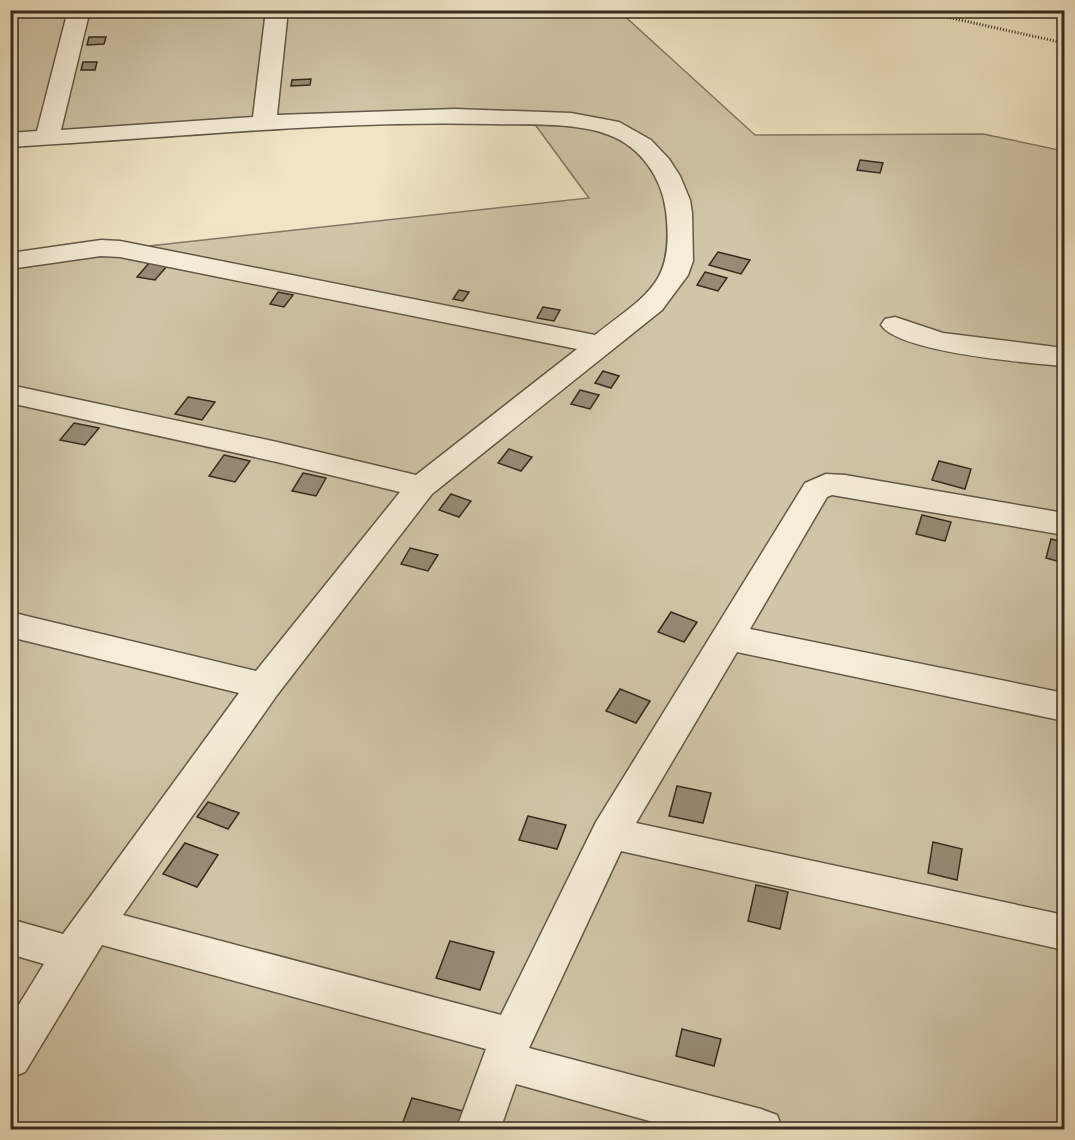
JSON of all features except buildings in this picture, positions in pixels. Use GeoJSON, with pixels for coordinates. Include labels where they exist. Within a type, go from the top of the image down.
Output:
{"type":"FeatureCollection","features":[{"type":"Feature","properties":{"kind":"lane"},"geometry":{"type":"LineString","coordinates":[[47,138],[79,10]]}},
{"type":"Feature","properties":{"kind":"lane"},"geometry":{"type":"LineString","coordinates":[[264,123],[277,10]]}},
{"type":"Feature","properties":{"kind":"lane"},"geometry":{"type":"LineString","coordinates":[[10,140],[264,123],[460,116],[606,126],[620,130],[635,139],[659,162],[674,190],[681,250],[676,273],[652,304],[421,487],[264,686],[83,940],[10,1058]]}},
{"type":"Feature","properties":{"kind":"lane"},"geometry":{"type":"LineString","coordinates":[[10,261],[91,249],[120,249],[602,345]]}},
{"type":"Feature","properties":{"kind":"lane"},"geometry":{"type":"LineString","coordinates":[[894,325],[922,337],[942,342],[1065,357]]}},
{"type":"Feature","properties":{"kind":"lane"},"geometry":{"type":"LineString","coordinates":[[10,394],[277,452],[421,487]]}},
{"type":"Feature","properties":{"kind":"lane"},"geometry":{"type":"LineString","coordinates":[[478,1130],[508,1049],[610,832],[816,490],[826,484],[845,485],[1065,524]]}},
{"type":"Feature","properties":{"kind":"lane"},"geometry":{"type":"LineString","coordinates":[[10,624],[264,686]]}},
{"type":"Feature","properties":{"kind":"lane"},"geometry":{"type":"LineString","coordinates":[[727,637],[1065,707]]}},
{"type":"Feature","properties":{"kind":"lane"},"geometry":{"type":"LineString","coordinates":[[610,832],[1065,933]]}},
{"type":"Feature","properties":{"kind":"lane"},"geometry":{"type":"LineString","coordinates":[[10,936],[83,940],[508,1049],[761,1130]]}},
{"type":"Feature","properties":{"kind":"path"},"geometry":{"type":"LineString","coordinates":[[915,10],[1065,43]]}},
{"type":"Feature","properties":{"kind":"shaded area"},"geometry":{"type":"Polygon","coordinates":[[[10,11],[619,11],[755,135],[983,134],[1064,151],[1064,1129],[11,1129],[11,261],[589,198],[531,119],[460,116],[11,140],[10,11]]]}}]}
